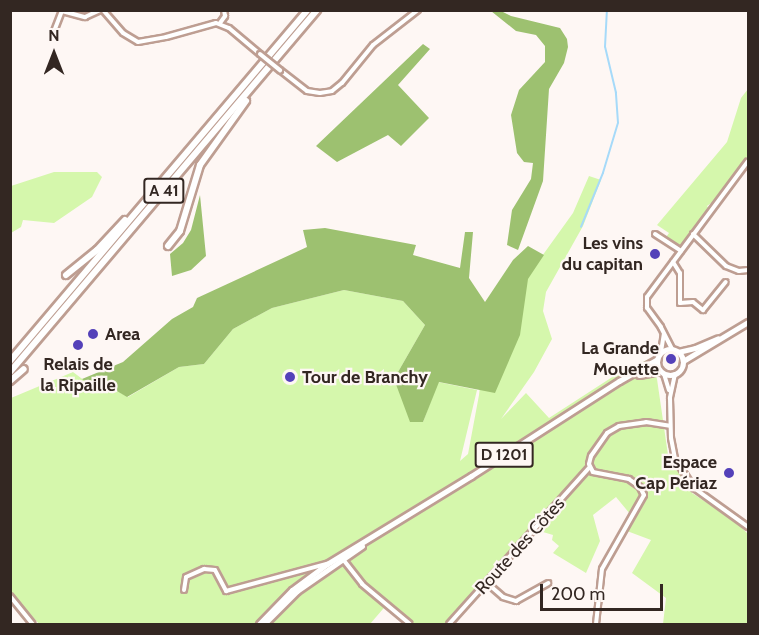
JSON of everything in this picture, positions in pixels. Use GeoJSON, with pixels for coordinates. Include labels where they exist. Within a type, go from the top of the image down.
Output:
{"type":"FeatureCollection","features":[{"type":"Feature","properties":{"kind":"highway","name":"A 41"},"geometry":{"type":"LineString","coordinates":[[10,361],[308,10]]}},
{"type":"Feature","properties":{"kind":"highway","name":"A 41"},"geometry":{"type":"LineString","coordinates":[[10,372],[317,10]]}},
{"type":"Feature","properties":{"kind":"highway"},"geometry":{"type":"LineString","coordinates":[[168,246],[180,231],[200,165],[276,59]]}},
{"type":"Feature","properties":{"kind":"highway"},"geometry":{"type":"LineString","coordinates":[[66,275],[97,250],[187,153]]}},
{"type":"Feature","properties":{"kind":"highway"},"geometry":{"type":"LineString","coordinates":[[10,381],[24,369]]}},
{"type":"Feature","properties":{"kind":"main road"},"geometry":{"type":"LineString","coordinates":[[683,361],[748,322]]}},
{"type":"Feature","properties":{"kind":"main road"},"geometry":{"type":"LineString","coordinates":[[678,352],[695,348],[730,333]]}},
{"type":"Feature","properties":{"kind":"main road"},"geometry":{"type":"LineString","coordinates":[[672,349],[678,352],[683,361],[682,367],[675,374],[662,372],[635,376],[592,399],[656,360],[661,352],[672,349]]}},
{"type":"Feature","properties":{"kind":"main road"},"geometry":{"type":"LineString","coordinates":[[656,360],[662,372]]}},
{"type":"Feature","properties":{"kind":"main road","name":"D 1201"},"geometry":{"type":"LineString","coordinates":[[264,624],[297,591],[342,558],[592,399]]}},
{"type":"Feature","properties":{"kind":"main road","name":"D 1201"},"geometry":{"type":"LineString","coordinates":[[259,624],[292,590],[327,564],[416,510]]}},
{"type":"Feature","properties":{"kind":"street"},"geometry":{"type":"LineString","coordinates":[[53,34],[62,12],[85,17],[102,10],[123,33],[138,42],[166,37],[207,23],[220,23],[307,91],[320,93],[332,91],[342,83],[373,45],[418,10]]}},
{"type":"Feature","properties":{"kind":"street"},"geometry":{"type":"LineString","coordinates":[[220,23],[225,16],[224,10]]}},
{"type":"Feature","properties":{"kind":"street"},"geometry":{"type":"LineString","coordinates":[[672,349],[647,308],[646,301],[748,161]]}},
{"type":"Feature","properties":{"kind":"street"},"geometry":{"type":"LineString","coordinates":[[656,234],[681,251]]}},
{"type":"Feature","properties":{"kind":"street"},"geometry":{"type":"LineString","coordinates":[[693,234],[726,266],[739,271],[748,270]]}},
{"type":"Feature","properties":{"kind":"street"},"geometry":{"type":"LineString","coordinates":[[673,262],[680,273],[680,303],[693,302],[703,310],[726,282]]}},
{"type":"Feature","properties":{"kind":"street"},"geometry":{"type":"LineString","coordinates":[[661,352],[664,334]]}},
{"type":"Feature","properties":{"kind":"street"},"geometry":{"type":"LineString","coordinates":[[662,372],[670,394]]}},
{"type":"Feature","properties":{"kind":"street"},"geometry":{"type":"LineString","coordinates":[[675,374],[670,394],[670,426],[675,459],[689,483],[700,494],[748,527]]}},
{"type":"Feature","properties":{"kind":"street","name":"Route des Côtes"},"geometry":{"type":"LineString","coordinates":[[449,624],[590,467],[592,451],[613,429],[638,422],[670,426]]}},
{"type":"Feature","properties":{"kind":"street"},"geometry":{"type":"LineString","coordinates":[[590,467],[597,474],[629,479],[640,487],[644,495],[602,569],[596,624]]}},
{"type":"Feature","properties":{"kind":"street"},"geometry":{"type":"LineString","coordinates":[[342,558],[362,585],[410,624]]}},
{"type":"Feature","properties":{"kind":"street"},"geometry":{"type":"LineString","coordinates":[[184,590],[186,576],[204,569],[215,570],[226,591],[327,564]]}},
{"type":"Feature","properties":{"kind":"street"},"geometry":{"type":"LineString","coordinates":[[487,583],[503,597],[516,601],[548,583]]}},
{"type":"Feature","properties":{"kind":"street"},"geometry":{"type":"LineString","coordinates":[[10,596],[31,624]]}},
{"type":"Feature","properties":{"kind":"green space"},"geometry":{"type":"Polygon","coordinates":[[[491,11],[501,11],[511,16],[560,28],[567,39],[568,47],[564,63],[549,89],[543,181],[518,250],[507,245],[512,210],[531,179],[533,163],[524,162],[517,153],[511,115],[519,90],[545,62],[545,46],[536,35],[516,31],[491,11]]]}},
{"type":"Feature","properties":{"kind":"green space"},"geometry":{"type":"Polygon","coordinates":[[[423,44],[430,49],[398,85],[429,118],[401,146],[388,135],[337,162],[316,146],[423,44]]]}},
{"type":"Feature","properties":{"kind":"green space"},"geometry":{"type":"Polygon","coordinates":[[[748,89],[748,156],[717,199],[707,206],[709,209],[680,247],[664,240],[669,233],[657,225],[727,142],[741,98],[748,89]]]}},
{"type":"Feature","properties":{"kind":"green space"},"geometry":{"type":"Polygon","coordinates":[[[54,172],[97,172],[102,177],[92,197],[54,223],[23,220],[21,227],[11,233],[11,186],[54,172]]]}},
{"type":"Feature","properties":{"kind":"green space"},"geometry":{"type":"Polygon","coordinates":[[[589,176],[601,180],[583,226],[546,292],[543,311],[552,339],[534,372],[501,419],[526,393],[549,418],[617,374],[649,359],[657,379],[668,455],[692,493],[736,522],[748,534],[748,624],[663,624],[666,598],[632,573],[651,540],[627,531],[635,520],[616,497],[593,515],[600,541],[586,573],[553,553],[559,546],[552,540],[553,535],[533,529],[446,624],[413,624],[389,602],[370,624],[39,624],[11,593],[11,398],[73,372],[93,387],[100,381],[128,397],[179,367],[204,364],[233,329],[272,308],[344,290],[403,301],[425,325],[394,379],[423,422],[438,382],[477,390],[460,461],[468,454],[479,395],[486,334],[573,213],[589,176]]]}},
{"type":"Feature","properties":{"kind":"green space"},"geometry":{"type":"Polygon","coordinates":[[[200,195],[206,256],[191,270],[172,276],[170,254],[183,243],[191,230],[200,195]]]}},
{"type":"Feature","properties":{"kind":"green space"},"geometry":{"type":"Polygon","coordinates":[[[325,228],[416,245],[413,255],[460,268],[465,232],[473,232],[469,278],[485,302],[513,260],[528,246],[544,255],[528,279],[520,335],[495,393],[439,382],[423,422],[410,422],[394,379],[425,325],[403,301],[344,290],[272,308],[233,329],[204,364],[179,367],[127,397],[100,381],[93,387],[82,379],[123,362],[172,319],[193,307],[197,298],[307,247],[303,230],[325,228]]]}},
{"type":"Feature","properties":{"kind":"waterway"},"geometry":{"type":"LineString","coordinates":[[581,227],[603,173],[618,123],[616,93],[605,47],[607,10]]}},
{"type":"Feature","properties":{"kind":"place","name":"Les vins du capitan"},"geometry":{"type":"Point","coordinates":[655,254]}},
{"type":"Feature","properties":{"kind":"place","name":"Area"},"geometry":{"type":"Point","coordinates":[93,334]}},
{"type":"Feature","properties":{"kind":"place","name":"Relais de la Ripaille"},"geometry":{"type":"Point","coordinates":[78,345]}},
{"type":"Feature","properties":{"kind":"place","name":"La Grande Mouette"},"geometry":{"type":"Point","coordinates":[671,359]}},
{"type":"Feature","properties":{"kind":"place","name":"Tour de Branchy"},"geometry":{"type":"Point","coordinates":[290,377]}},
{"type":"Feature","properties":{"kind":"place","name":"Espace Cap Périaz"},"geometry":{"type":"Point","coordinates":[729,473]}}]}
